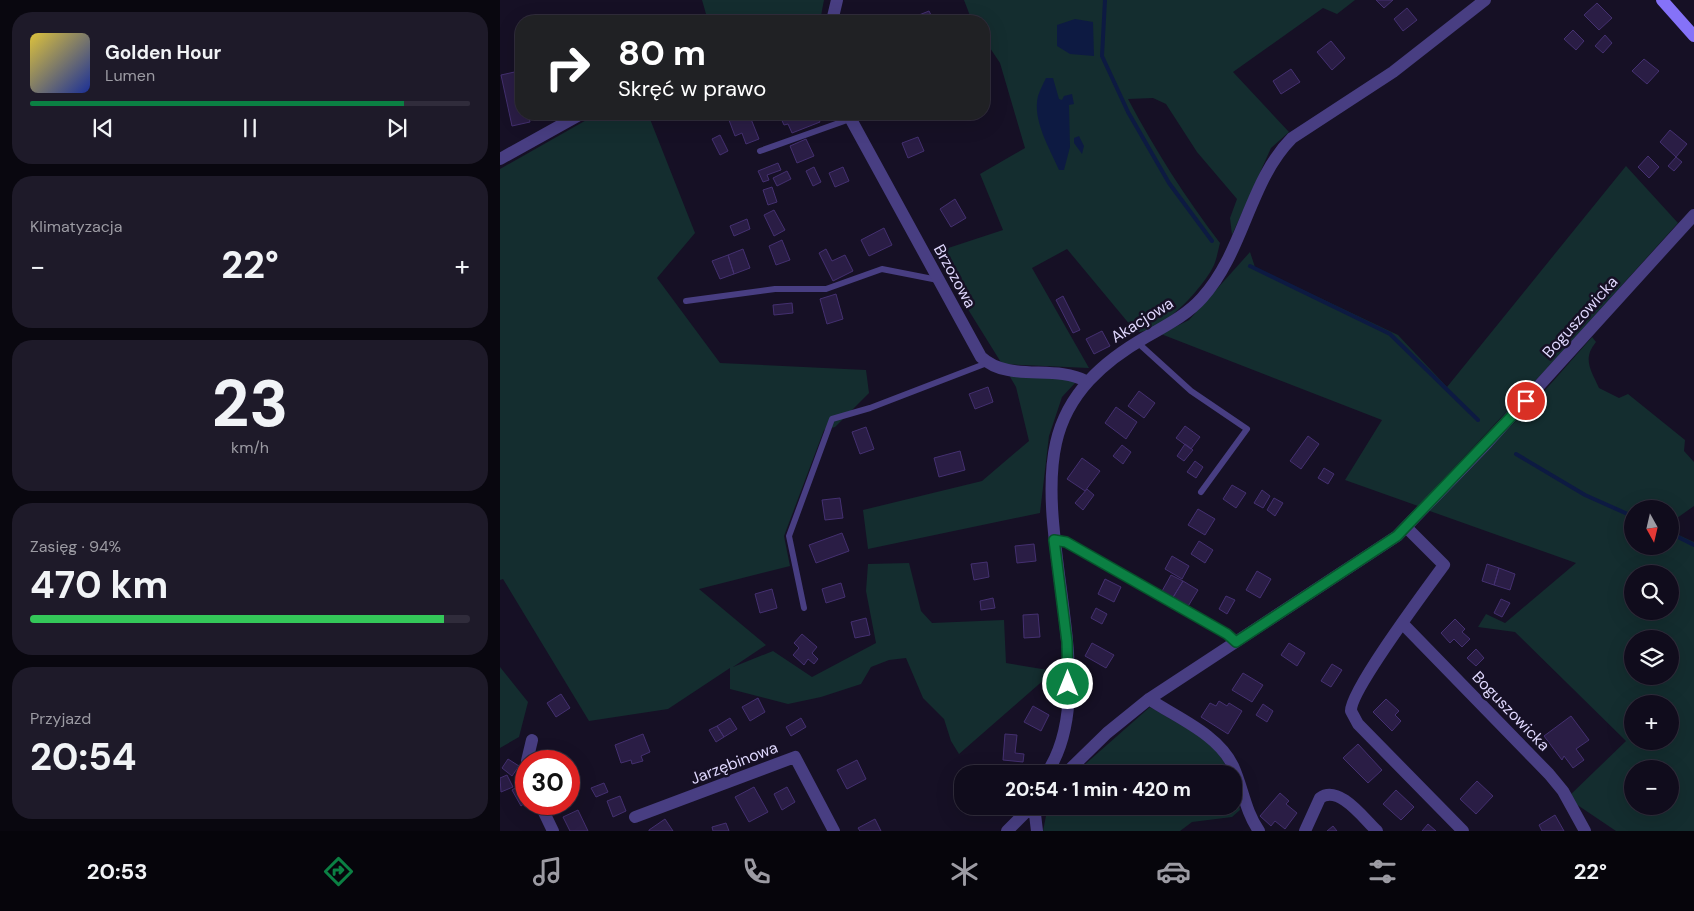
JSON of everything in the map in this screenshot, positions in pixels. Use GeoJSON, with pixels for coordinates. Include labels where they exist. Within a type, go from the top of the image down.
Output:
{"type":"FeatureCollection","features":[{"type":"Feature","properties":{"kind":"main road"},"geometry":{"type":"LineString","coordinates":[[1662,0],[1694,36]]}},
{"type":"Feature","properties":{"kind":"street"},"geometry":{"type":"LineString","coordinates":[[833,15],[837,0]]}},
{"type":"Feature","properties":{"kind":"street","name":"Akacjowa"},"geometry":{"type":"LineString","coordinates":[[1051,765],[1063,737],[1068,684],[1067,642],[1054,540],[1051,483],[1056,442],[1060,428],[1086,381],[1103,364],[1191,308],[1212,286],[1236,244],[1268,172],[1283,147],[1292,138],[1393,72],[1485,0]]}},
{"type":"Feature","properties":{"kind":"street"},"geometry":{"type":"LineString","coordinates":[[501,156],[570,120]]}},
{"type":"Feature","properties":{"kind":"street","name":"Brzozowa"},"geometry":{"type":"LineString","coordinates":[[851,120],[976,349],[987,363]]}},
{"type":"Feature","properties":{"kind":"street","name":"Boguszowicka"},"geometry":{"type":"LineString","coordinates":[[1074,765],[1107,733],[1149,698],[1386,545],[1406,527],[1539,387],[1694,215]]}},
{"type":"Feature","properties":{"kind":"street"},"geometry":{"type":"LineString","coordinates":[[987,363],[994,367],[1014,371],[1073,374],[1086,381]]}},
{"type":"Feature","properties":{"kind":"street"},"geometry":{"type":"LineString","coordinates":[[1406,527],[1444,565],[1402,623],[1353,699],[1350,707],[1351,714],[1358,724],[1463,831]]}},
{"type":"Feature","properties":{"kind":"street","name":"Boguszowicka"},"geometry":{"type":"LineString","coordinates":[[1402,623],[1549,774],[1563,791],[1585,831]]}},
{"type":"Feature","properties":{"kind":"street"},"geometry":{"type":"LineString","coordinates":[[1149,698],[1203,733],[1222,748],[1234,768],[1246,807],[1259,831]]}},
{"type":"Feature","properties":{"kind":"street"},"geometry":{"type":"LineString","coordinates":[[530,750],[532,740]]}},
{"type":"Feature","properties":{"kind":"street","name":"Jarzębinowa"},"geometry":{"type":"LineString","coordinates":[[634,817],[795,757],[834,831]]}},
{"type":"Feature","properties":{"kind":"street"},"geometry":{"type":"LineString","coordinates":[[1306,831],[1320,798],[1332,794],[1341,797],[1377,831]]}},
{"type":"Feature","properties":{"kind":"street"},"geometry":{"type":"LineString","coordinates":[[545,815],[553,831]]}},
{"type":"Feature","properties":{"kind":"street"},"geometry":{"type":"LineString","coordinates":[[1007,831],[1024,815]]}},
{"type":"Feature","properties":{"kind":"street"},"geometry":{"type":"LineString","coordinates":[[1034,815],[1037,831]]}},
{"type":"Feature","properties":{"kind":"lane"},"geometry":{"type":"LineString","coordinates":[[760,151],[839,120]]}},
{"type":"Feature","properties":{"kind":"lane"},"geometry":{"type":"LineString","coordinates":[[686,301],[775,289],[826,289],[882,269],[940,280]]}},
{"type":"Feature","properties":{"kind":"lane"},"geometry":{"type":"LineString","coordinates":[[1138,342],[1191,392],[1247,429],[1201,492]]}},
{"type":"Feature","properties":{"kind":"lane"},"geometry":{"type":"LineString","coordinates":[[804,608],[789,536],[832,419],[870,408],[987,363]]}},
{"type":"Feature","properties":{"kind":"lane"},"geometry":{"type":"LineString","coordinates":[[1054,540],[1066,542],[1227,634],[1236,642]]}},
{"type":"Feature","properties":{"kind":"green space"},"geometry":{"type":"Polygon","coordinates":[[[702,0],[824,0],[821,15],[706,15],[702,0]]]}},
{"type":"Feature","properties":{"kind":"green space"},"geometry":{"type":"Polygon","coordinates":[[[964,0],[1355,0],[1337,14],[1323,8],[1233,72],[1289,132],[1271,148],[1232,235],[1230,218],[1237,199],[1197,152],[1166,104],[1153,98],[1128,99],[1171,173],[1220,243],[1214,265],[1192,296],[1181,308],[1146,331],[1136,332],[1067,249],[1032,268],[1089,368],[1002,364],[933,253],[1003,230],[980,174],[1025,148],[1000,63],[990,48],[990,15],[970,15],[964,0]]]}},
{"type":"Feature","properties":{"kind":"green space"},"geometry":{"type":"Polygon","coordinates":[[[586,120],[650,120],[695,233],[657,278],[720,363],[866,370],[869,393],[835,427],[824,430],[784,536],[790,566],[699,589],[766,645],[733,667],[773,651],[812,677],[876,643],[866,591],[868,564],[909,563],[921,611],[932,623],[1004,620],[1006,663],[1054,671],[959,754],[951,741],[944,719],[923,698],[906,658],[889,660],[871,667],[861,684],[821,697],[788,704],[730,689],[730,668],[668,709],[589,721],[503,579],[500,580],[500,169],[586,120]]]}},
{"type":"Feature","properties":{"kind":"green space"},"geometry":{"type":"Polygon","coordinates":[[[1626,166],[1678,223],[1550,365],[1418,506],[1345,480],[1382,420],[1161,334],[1189,320],[1250,252],[1255,267],[1398,335],[1447,387],[1626,166]]]}},
{"type":"Feature","properties":{"kind":"green space"},"geometry":{"type":"Polygon","coordinates":[[[1592,337],[1596,342],[1589,354],[1589,365],[1599,388],[1619,398],[1628,394],[1685,440],[1684,451],[1694,462],[1694,506],[1679,517],[1679,500],[1624,500],[1624,555],[1679,555],[1679,535],[1694,542],[1694,831],[1616,831],[1567,798],[1624,743],[1624,750],[1679,750],[1679,695],[1624,695],[1624,739],[1515,632],[1478,627],[1486,614],[1505,623],[1576,563],[1427,510],[1533,404],[1592,337]]]}},
{"type":"Feature","properties":{"kind":"green space"},"geometry":{"type":"Polygon","coordinates":[[[1009,375],[1070,378],[1076,382],[1062,397],[1049,436],[1040,513],[868,549],[863,510],[982,481],[1029,441],[1016,387],[1009,375]]]}},
{"type":"Feature","properties":{"kind":"green space"},"geometry":{"type":"Polygon","coordinates":[[[500,667],[528,702],[519,737],[500,748],[500,667]]]}},
{"type":"Feature","properties":{"kind":"green space"},"geometry":{"type":"Polygon","coordinates":[[[1150,707],[1198,735],[1217,751],[1226,765],[1084,765],[1150,707]]]}},
{"type":"Feature","properties":{"kind":"green space"},"geometry":{"type":"Polygon","coordinates":[[[1046,815],[1234,815],[1232,817],[1192,822],[1180,831],[1043,831],[1046,815]]]}},
{"type":"Feature","properties":{"kind":"water"},"geometry":{"type":"Polygon","coordinates":[[[1075,19],[1093,22],[1094,56],[1070,54],[1057,46],[1057,25],[1075,19]]]}},
{"type":"Feature","properties":{"kind":"water"},"geometry":{"type":"Polygon","coordinates":[[[1046,78],[1053,78],[1059,99],[1062,100],[1064,96],[1072,94],[1074,104],[1069,105],[1070,147],[1064,170],[1059,170],[1037,115],[1038,96],[1046,78]]]}},
{"type":"Feature","properties":{"kind":"water"},"geometry":{"type":"Polygon","coordinates":[[[1079,136],[1084,146],[1082,154],[1074,143],[1074,138],[1079,136]]]}},
{"type":"Feature","properties":{"kind":"building"},"geometry":{"type":"Polygon","coordinates":[[[1376,0],[1393,0],[1384,8],[1376,0]]]}},
{"type":"Feature","properties":{"kind":"building"},"geometry":{"type":"Polygon","coordinates":[[[1597,3],[1612,18],[1599,30],[1584,15],[1597,3]]]}},
{"type":"Feature","properties":{"kind":"building"},"geometry":{"type":"Polygon","coordinates":[[[1407,8],[1417,20],[1403,31],[1394,19],[1407,8]]]}},
{"type":"Feature","properties":{"kind":"building"},"geometry":{"type":"Polygon","coordinates":[[[929,11],[931,15],[919,15],[929,11]]]}},
{"type":"Feature","properties":{"kind":"building"},"geometry":{"type":"Polygon","coordinates":[[[1573,30],[1584,41],[1576,50],[1564,39],[1573,30]]]}},
{"type":"Feature","properties":{"kind":"building"},"geometry":{"type":"Polygon","coordinates":[[[1605,35],[1612,43],[1603,53],[1595,46],[1605,35]]]}},
{"type":"Feature","properties":{"kind":"building"},"geometry":{"type":"Polygon","coordinates":[[[1331,41],[1345,58],[1332,70],[1317,52],[1331,41]]]}},
{"type":"Feature","properties":{"kind":"building"},"geometry":{"type":"Polygon","coordinates":[[[1644,59],[1659,71],[1647,84],[1632,71],[1644,59]]]}},
{"type":"Feature","properties":{"kind":"building"},"geometry":{"type":"Polygon","coordinates":[[[1291,69],[1300,82],[1281,94],[1273,81],[1291,69]]]}},
{"type":"Feature","properties":{"kind":"building"},"geometry":{"type":"Polygon","coordinates":[[[515,72],[515,120],[530,120],[530,122],[512,126],[501,75],[515,72]]]}},
{"type":"Feature","properties":{"kind":"building"},"geometry":{"type":"Polygon","coordinates":[[[729,120],[751,120],[759,139],[746,144],[742,133],[735,136],[729,120]]]}},
{"type":"Feature","properties":{"kind":"building"},"geometry":{"type":"Polygon","coordinates":[[[782,120],[819,120],[820,122],[792,133],[788,124],[784,125],[782,120]]]}},
{"type":"Feature","properties":{"kind":"building"},"geometry":{"type":"Polygon","coordinates":[[[1670,130],[1687,144],[1676,157],[1660,142],[1670,130]]]}},
{"type":"Feature","properties":{"kind":"building"},"geometry":{"type":"Polygon","coordinates":[[[720,135],[728,151],[720,155],[712,139],[720,135]]]}},
{"type":"Feature","properties":{"kind":"building"},"geometry":{"type":"Polygon","coordinates":[[[918,137],[924,151],[908,158],[902,143],[918,137]]]}},
{"type":"Feature","properties":{"kind":"building"},"geometry":{"type":"Polygon","coordinates":[[[806,139],[814,156],[797,163],[790,146],[806,139]]]}},
{"type":"Feature","properties":{"kind":"building"},"geometry":{"type":"Polygon","coordinates":[[[1648,156],[1659,167],[1649,178],[1638,167],[1648,156]]]}},
{"type":"Feature","properties":{"kind":"building"},"geometry":{"type":"Polygon","coordinates":[[[1676,157],[1682,162],[1674,171],[1668,166],[1676,157]]]}},
{"type":"Feature","properties":{"kind":"building"},"geometry":{"type":"Polygon","coordinates":[[[778,163],[781,170],[767,175],[769,180],[763,182],[758,171],[778,163]]]}},
{"type":"Feature","properties":{"kind":"building"},"geometry":{"type":"Polygon","coordinates":[[[814,167],[821,182],[813,186],[806,171],[814,167]]]}},
{"type":"Feature","properties":{"kind":"building"},"geometry":{"type":"Polygon","coordinates":[[[843,167],[849,181],[835,187],[829,173],[843,167]]]}},
{"type":"Feature","properties":{"kind":"building"},"geometry":{"type":"Polygon","coordinates":[[[787,171],[791,179],[777,186],[773,178],[787,171]]]}},
{"type":"Feature","properties":{"kind":"building"},"geometry":{"type":"Polygon","coordinates":[[[772,187],[777,202],[768,205],[763,190],[772,187]]]}},
{"type":"Feature","properties":{"kind":"building"},"geometry":{"type":"Polygon","coordinates":[[[955,199],[966,218],[951,227],[940,209],[955,199]]]}},
{"type":"Feature","properties":{"kind":"building"},"geometry":{"type":"Polygon","coordinates":[[[774,210],[785,230],[774,236],[764,215],[774,210]]]}},
{"type":"Feature","properties":{"kind":"building"},"geometry":{"type":"Polygon","coordinates":[[[747,219],[750,229],[734,236],[730,226],[747,219]]]}},
{"type":"Feature","properties":{"kind":"building"},"geometry":{"type":"Polygon","coordinates":[[[884,228],[892,245],[869,256],[861,240],[884,228]]]}},
{"type":"Feature","properties":{"kind":"building"},"geometry":{"type":"Polygon","coordinates":[[[782,240],[790,260],[776,265],[769,246],[782,240]]]}},
{"type":"Feature","properties":{"kind":"building"},"geometry":{"type":"Polygon","coordinates":[[[743,249],[750,268],[734,274],[728,255],[743,249]]]}},
{"type":"Feature","properties":{"kind":"building"},"geometry":{"type":"Polygon","coordinates":[[[826,249],[832,261],[845,255],[853,271],[833,281],[819,253],[826,249]]]}},
{"type":"Feature","properties":{"kind":"building"},"geometry":{"type":"Polygon","coordinates":[[[728,255],[734,274],[720,279],[712,261],[728,255]]]}},
{"type":"Feature","properties":{"kind":"building"},"geometry":{"type":"Polygon","coordinates":[[[836,294],[843,319],[827,324],[820,299],[836,294]]]}},
{"type":"Feature","properties":{"kind":"building"},"geometry":{"type":"Polygon","coordinates":[[[1063,296],[1080,330],[1073,333],[1056,300],[1063,296]]]}},
{"type":"Feature","properties":{"kind":"building"},"geometry":{"type":"Polygon","coordinates":[[[792,303],[793,313],[774,315],[773,305],[792,303]]]}},
{"type":"Feature","properties":{"kind":"building"},"geometry":{"type":"Polygon","coordinates":[[[1102,331],[1110,346],[1094,354],[1086,339],[1102,331]]]}},
{"type":"Feature","properties":{"kind":"building"},"geometry":{"type":"Polygon","coordinates":[[[988,387],[993,402],[975,409],[969,394],[988,387]]]}},
{"type":"Feature","properties":{"kind":"building"},"geometry":{"type":"Polygon","coordinates":[[[1139,391],[1155,403],[1144,418],[1128,406],[1139,391]]]}},
{"type":"Feature","properties":{"kind":"building"},"geometry":{"type":"Polygon","coordinates":[[[1116,407],[1137,422],[1126,439],[1105,423],[1116,407]]]}},
{"type":"Feature","properties":{"kind":"building"},"geometry":{"type":"Polygon","coordinates":[[[1185,426],[1200,437],[1191,449],[1176,438],[1185,426]]]}},
{"type":"Feature","properties":{"kind":"building"},"geometry":{"type":"Polygon","coordinates":[[[866,427],[874,449],[860,454],[852,432],[866,427]]]}},
{"type":"Feature","properties":{"kind":"building"},"geometry":{"type":"Polygon","coordinates":[[[1308,436],[1319,444],[1301,469],[1290,461],[1308,436]]]}},
{"type":"Feature","properties":{"kind":"building"},"geometry":{"type":"Polygon","coordinates":[[[1185,444],[1193,450],[1184,461],[1177,456],[1185,444]]]}},
{"type":"Feature","properties":{"kind":"building"},"geometry":{"type":"Polygon","coordinates":[[[1122,445],[1131,452],[1123,464],[1113,456],[1122,445]]]}},
{"type":"Feature","properties":{"kind":"building"},"geometry":{"type":"Polygon","coordinates":[[[960,451],[965,470],[939,477],[934,458],[960,451]]]}},
{"type":"Feature","properties":{"kind":"building"},"geometry":{"type":"Polygon","coordinates":[[[1082,458],[1100,471],[1085,491],[1067,479],[1082,458]]]}},
{"type":"Feature","properties":{"kind":"building"},"geometry":{"type":"Polygon","coordinates":[[[1195,461],[1203,467],[1196,478],[1187,472],[1195,461]]]}},
{"type":"Feature","properties":{"kind":"building"},"geometry":{"type":"Polygon","coordinates":[[[1324,468],[1334,474],[1328,484],[1318,478],[1324,468]]]}},
{"type":"Feature","properties":{"kind":"building"},"geometry":{"type":"Polygon","coordinates":[[[1232,485],[1246,493],[1236,508],[1223,499],[1232,485]]]}},
{"type":"Feature","properties":{"kind":"building"},"geometry":{"type":"Polygon","coordinates":[[[1087,489],[1094,495],[1083,510],[1075,503],[1087,489]]]}},
{"type":"Feature","properties":{"kind":"building"},"geometry":{"type":"Polygon","coordinates":[[[1262,490],[1270,496],[1263,508],[1254,503],[1262,490]]]}},
{"type":"Feature","properties":{"kind":"building"},"geometry":{"type":"Polygon","coordinates":[[[840,498],[843,518],[825,520],[822,500],[840,498]]]}},
{"type":"Feature","properties":{"kind":"building"},"geometry":{"type":"Polygon","coordinates":[[[1274,498],[1283,503],[1275,516],[1267,510],[1274,498]]]}},
{"type":"Feature","properties":{"kind":"building"},"geometry":{"type":"Polygon","coordinates":[[[1198,509],[1215,519],[1205,535],[1188,525],[1198,509]]]}},
{"type":"Feature","properties":{"kind":"building"},"geometry":{"type":"Polygon","coordinates":[[[842,533],[849,551],[816,563],[809,545],[842,533]]]}},
{"type":"Feature","properties":{"kind":"building"},"geometry":{"type":"Polygon","coordinates":[[[1199,541],[1213,550],[1205,563],[1191,554],[1199,541]]]}},
{"type":"Feature","properties":{"kind":"building"},"geometry":{"type":"Polygon","coordinates":[[[1034,544],[1036,561],[1017,563],[1015,546],[1034,544]]]}},
{"type":"Feature","properties":{"kind":"building"},"geometry":{"type":"Polygon","coordinates":[[[1172,556],[1189,566],[1182,579],[1165,569],[1172,556]]]}},
{"type":"Feature","properties":{"kind":"building"},"geometry":{"type":"Polygon","coordinates":[[[987,562],[989,577],[974,580],[971,564],[987,562]]]}},
{"type":"Feature","properties":{"kind":"building"},"geometry":{"type":"Polygon","coordinates":[[[1487,564],[1499,568],[1494,585],[1482,581],[1487,564]]]}},
{"type":"Feature","properties":{"kind":"building"},"geometry":{"type":"Polygon","coordinates":[[[1499,568],[1515,574],[1510,590],[1494,585],[1499,568]]]}},
{"type":"Feature","properties":{"kind":"building"},"geometry":{"type":"Polygon","coordinates":[[[1257,571],[1271,579],[1260,598],[1246,590],[1257,571]]]}},
{"type":"Feature","properties":{"kind":"building"},"geometry":{"type":"Polygon","coordinates":[[[1171,575],[1183,581],[1172,599],[1161,593],[1171,575]]]}},
{"type":"Feature","properties":{"kind":"building"},"geometry":{"type":"Polygon","coordinates":[[[1105,579],[1121,587],[1114,602],[1098,594],[1105,579]]]}},
{"type":"Feature","properties":{"kind":"building"},"geometry":{"type":"Polygon","coordinates":[[[1183,581],[1198,590],[1187,608],[1172,599],[1183,581]]]}},
{"type":"Feature","properties":{"kind":"building"},"geometry":{"type":"Polygon","coordinates":[[[841,583],[845,597],[826,603],[822,589],[841,583]]]}},
{"type":"Feature","properties":{"kind":"building"},"geometry":{"type":"Polygon","coordinates":[[[772,589],[777,608],[760,613],[755,594],[772,589]]]}},
{"type":"Feature","properties":{"kind":"building"},"geometry":{"type":"Polygon","coordinates":[[[1226,596],[1235,600],[1227,614],[1219,609],[1226,596]]]}},
{"type":"Feature","properties":{"kind":"building"},"geometry":{"type":"Polygon","coordinates":[[[993,598],[995,608],[981,610],[980,601],[993,598]]]}},
{"type":"Feature","properties":{"kind":"building"},"geometry":{"type":"Polygon","coordinates":[[[1501,599],[1510,603],[1502,617],[1494,613],[1501,599]]]}},
{"type":"Feature","properties":{"kind":"building"},"geometry":{"type":"Polygon","coordinates":[[[1096,608],[1107,614],[1102,624],[1091,618],[1096,608]]]}},
{"type":"Feature","properties":{"kind":"building"},"geometry":{"type":"Polygon","coordinates":[[[1038,614],[1040,637],[1024,638],[1023,615],[1038,614]]]}},
{"type":"Feature","properties":{"kind":"building"},"geometry":{"type":"Polygon","coordinates":[[[866,618],[870,635],[855,638],[851,622],[866,618]]]}},
{"type":"Feature","properties":{"kind":"building"},"geometry":{"type":"Polygon","coordinates":[[[1455,619],[1465,629],[1462,632],[1470,639],[1462,647],[1454,639],[1450,643],[1441,633],[1455,619]]]}},
{"type":"Feature","properties":{"kind":"building"},"geometry":{"type":"Polygon","coordinates":[[[802,634],[817,647],[812,653],[818,659],[814,664],[808,659],[804,665],[793,655],[799,648],[794,643],[802,634]]]}},
{"type":"Feature","properties":{"kind":"building"},"geometry":{"type":"Polygon","coordinates":[[[1092,643],[1114,655],[1106,668],[1085,656],[1092,643]]]}},
{"type":"Feature","properties":{"kind":"building"},"geometry":{"type":"Polygon","coordinates":[[[1289,643],[1305,653],[1297,666],[1281,655],[1289,643]]]}},
{"type":"Feature","properties":{"kind":"building"},"geometry":{"type":"Polygon","coordinates":[[[1476,649],[1484,658],[1476,666],[1467,658],[1476,649]]]}},
{"type":"Feature","properties":{"kind":"building"},"geometry":{"type":"Polygon","coordinates":[[[1332,664],[1342,670],[1331,687],[1321,681],[1332,664]]]}},
{"type":"Feature","properties":{"kind":"building"},"geometry":{"type":"Polygon","coordinates":[[[1243,673],[1263,685],[1252,702],[1232,690],[1243,673]]]}},
{"type":"Feature","properties":{"kind":"building"},"geometry":{"type":"Polygon","coordinates":[[[561,694],[570,708],[556,717],[547,703],[561,694]]]}},
{"type":"Feature","properties":{"kind":"building"},"geometry":{"type":"Polygon","coordinates":[[[758,698],[765,712],[750,721],[742,707],[758,698]]]}},
{"type":"Feature","properties":{"kind":"building"},"geometry":{"type":"Polygon","coordinates":[[[1386,699],[1399,711],[1395,715],[1401,721],[1392,731],[1373,712],[1386,699]]]}},
{"type":"Feature","properties":{"kind":"building"},"geometry":{"type":"Polygon","coordinates":[[[1219,701],[1227,706],[1229,703],[1242,711],[1228,734],[1201,717],[1210,703],[1216,706],[1219,701]]]}},
{"type":"Feature","properties":{"kind":"building"},"geometry":{"type":"Polygon","coordinates":[[[1263,704],[1273,711],[1267,722],[1256,715],[1263,704]]]}},
{"type":"Feature","properties":{"kind":"building"},"geometry":{"type":"Polygon","coordinates":[[[1033,706],[1049,715],[1041,731],[1024,722],[1033,706]]]}},
{"type":"Feature","properties":{"kind":"building"},"geometry":{"type":"Polygon","coordinates":[[[1571,716],[1589,740],[1576,749],[1584,760],[1573,768],[1564,756],[1562,760],[1544,736],[1571,716]]]}},
{"type":"Feature","properties":{"kind":"building"},"geometry":{"type":"Polygon","coordinates":[[[730,718],[737,729],[724,737],[717,726],[730,718]]]}},
{"type":"Feature","properties":{"kind":"building"},"geometry":{"type":"Polygon","coordinates":[[[801,718],[806,727],[791,736],[786,727],[801,718]]]}},
{"type":"Feature","properties":{"kind":"building"},"geometry":{"type":"Polygon","coordinates":[[[717,726],[724,737],[716,742],[709,730],[717,726]]]}},
{"type":"Feature","properties":{"kind":"building"},"geometry":{"type":"Polygon","coordinates":[[[643,734],[650,752],[641,756],[643,761],[632,764],[631,760],[621,763],[615,745],[643,734]]]}},
{"type":"Feature","properties":{"kind":"building"},"geometry":{"type":"Polygon","coordinates":[[[1005,734],[1017,735],[1015,753],[1024,754],[1023,762],[1003,760],[1005,734]]]}},
{"type":"Feature","properties":{"kind":"building"},"geometry":{"type":"Polygon","coordinates":[[[1358,744],[1382,770],[1368,783],[1343,758],[1358,744]]]}},
{"type":"Feature","properties":{"kind":"building"},"geometry":{"type":"Polygon","coordinates":[[[508,759],[515,763],[515,772],[512,776],[502,768],[508,759]]]}},
{"type":"Feature","properties":{"kind":"building"},"geometry":{"type":"Polygon","coordinates":[[[857,760],[866,779],[847,789],[837,770],[857,760]]]}},
{"type":"Feature","properties":{"kind":"building"},"geometry":{"type":"Polygon","coordinates":[[[507,775],[513,787],[501,792],[500,778],[507,775]]]}},
{"type":"Feature","properties":{"kind":"building"},"geometry":{"type":"Polygon","coordinates":[[[1477,781],[1493,796],[1476,814],[1460,799],[1477,781]]]}},
{"type":"Feature","properties":{"kind":"building"},"geometry":{"type":"Polygon","coordinates":[[[604,783],[608,792],[596,797],[591,788],[604,783]]]}},
{"type":"Feature","properties":{"kind":"building"},"geometry":{"type":"Polygon","coordinates":[[[754,787],[768,812],[749,822],[735,797],[754,787]]]}},
{"type":"Feature","properties":{"kind":"building"},"geometry":{"type":"Polygon","coordinates":[[[787,787],[795,802],[782,810],[774,794],[787,787]]]}},
{"type":"Feature","properties":{"kind":"building"},"geometry":{"type":"Polygon","coordinates":[[[1396,790],[1414,807],[1401,820],[1383,804],[1396,790]]]}},
{"type":"Feature","properties":{"kind":"building"},"geometry":{"type":"Polygon","coordinates":[[[1280,793],[1289,801],[1286,804],[1297,813],[1285,829],[1275,821],[1271,826],[1260,816],[1280,793]]]}},
{"type":"Feature","properties":{"kind":"building"},"geometry":{"type":"Polygon","coordinates":[[[620,796],[626,811],[613,817],[607,801],[620,796]]]}},
{"type":"Feature","properties":{"kind":"building"},"geometry":{"type":"Polygon","coordinates":[[[580,814],[588,831],[570,831],[563,817],[580,814]]]}},
{"type":"Feature","properties":{"kind":"building"},"geometry":{"type":"Polygon","coordinates":[[[1555,815],[1564,831],[1542,831],[1539,825],[1555,815]]]}},
{"type":"Feature","properties":{"kind":"building"},"geometry":{"type":"Polygon","coordinates":[[[665,819],[673,831],[649,831],[649,830],[665,819]]]}},
{"type":"Feature","properties":{"kind":"building"},"geometry":{"type":"Polygon","coordinates":[[[875,819],[881,831],[860,831],[858,828],[875,819]]]}},
{"type":"Feature","properties":{"kind":"building"},"geometry":{"type":"Polygon","coordinates":[[[726,823],[729,831],[713,831],[712,827],[726,823]]]}},
{"type":"Feature","properties":{"kind":"building"},"geometry":{"type":"Polygon","coordinates":[[[1428,824],[1436,831],[1422,831],[1428,824]]]}},
{"type":"Feature","properties":{"kind":"building"},"geometry":{"type":"Polygon","coordinates":[[[1333,826],[1337,831],[1327,831],[1333,826]]]}},
{"type":"Feature","properties":{"kind":"waterway"},"geometry":{"type":"LineString","coordinates":[[1105,0],[1102,56],[1128,112],[1169,183],[1212,241]]}},
{"type":"Feature","properties":{"kind":"waterway"},"geometry":{"type":"LineString","coordinates":[[1250,266],[1390,334],[1478,420]]}},
{"type":"Feature","properties":{"kind":"waterway"},"geometry":{"type":"LineString","coordinates":[[1516,454],[1585,495],[1624,512]]}},
{"type":"Feature","properties":{"kind":"waterway"},"geometry":{"type":"LineString","coordinates":[[1679,538],[1694,545]]}},
{"type":"Feature","properties":{"kind":"route"},"geometry":{"type":"LineString","coordinates":[[1068,684],[1067,642],[1054,540],[1066,542],[1227,634],[1236,642],[1397,536],[1526,401]]}}]}
